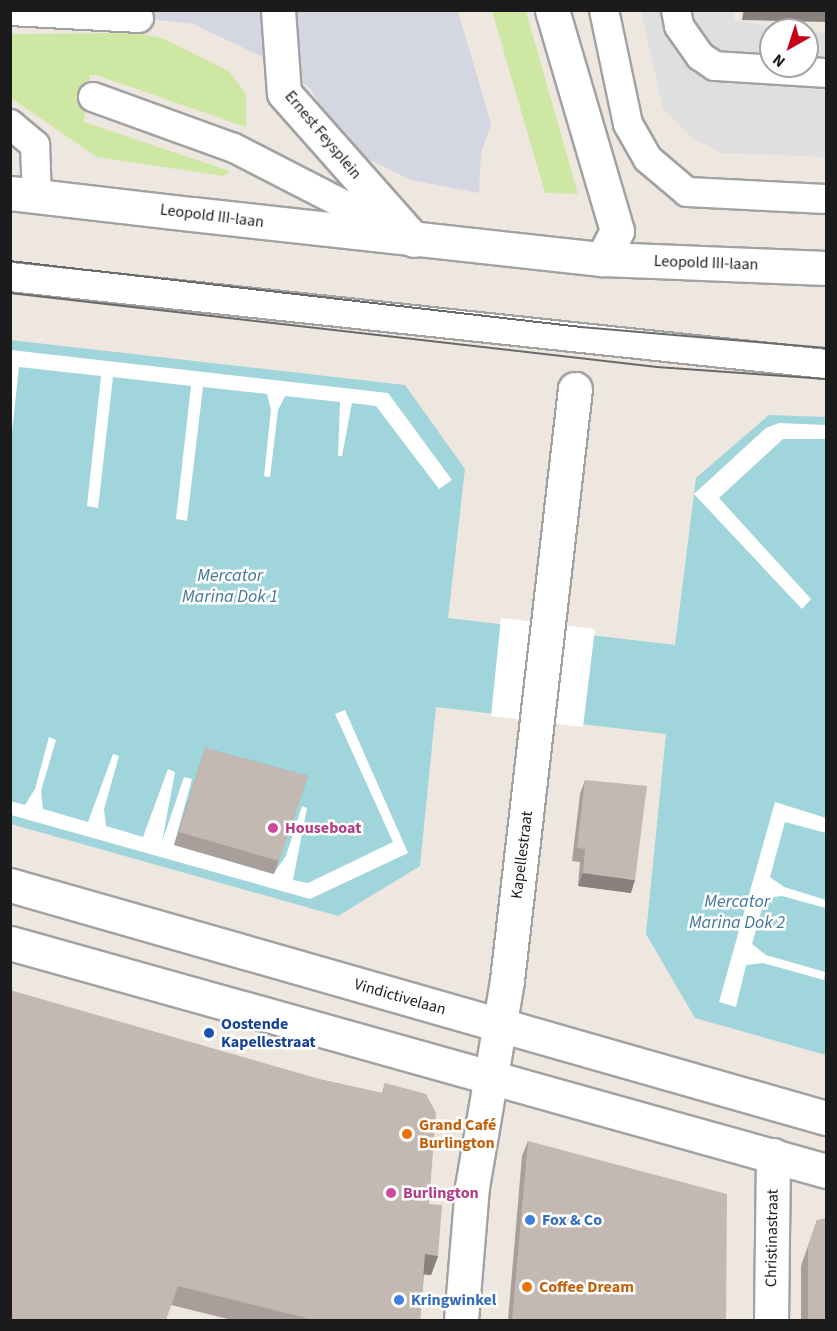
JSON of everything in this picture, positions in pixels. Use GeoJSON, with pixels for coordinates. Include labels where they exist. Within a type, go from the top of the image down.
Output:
{"type":"FeatureCollection","features":[{"type":"Feature","properties":{"kind":"street","name":"Ernest Feysplein"},"geometry":{"type":"LineString","coordinates":[[278,10],[284,93],[414,240]]}},
{"type":"Feature","properties":{"kind":"street"},"geometry":{"type":"LineString","coordinates":[[552,10],[617,231],[602,259]]}},
{"type":"Feature","properties":{"kind":"street","name":"Leopold III-laan"},"geometry":{"type":"LineString","coordinates":[[24,195],[414,240],[602,259],[826,268]]}},
{"type":"Feature","properties":{"kind":"street","name":"Kapellestraat"},"geometry":{"type":"LineString","coordinates":[[461,1320],[472,1186],[500,1024],[575,388]]}},
{"type":"Feature","properties":{"kind":"street","name":"Vindictivelaan"},"geometry":{"type":"LineString","coordinates":[[10,885],[826,1118]]}},
{"type":"Feature","properties":{"kind":"street"},"geometry":{"type":"LineString","coordinates":[[10,943],[826,1171]]}},
{"type":"Feature","properties":{"kind":"street"},"geometry":{"type":"LineString","coordinates":[[773,1155],[789,1108]]}},
{"type":"Feature","properties":{"kind":"street","name":"Christinastraat"},"geometry":{"type":"LineString","coordinates":[[771,1320],[773,1155]]}},
{"type":"Feature","properties":{"kind":"lane"},"geometry":{"type":"LineString","coordinates":[[604,10],[628,124],[648,159],[687,192],[826,199]]}},
{"type":"Feature","properties":{"kind":"lane"},"geometry":{"type":"LineString","coordinates":[[676,10],[684,34],[715,66],[826,73]]}},
{"type":"Feature","properties":{"kind":"lane"},"geometry":{"type":"LineString","coordinates":[[10,11],[139,18]]}},
{"type":"Feature","properties":{"kind":"lane"},"geometry":{"type":"LineString","coordinates":[[93,98],[234,148],[414,240]]}},
{"type":"Feature","properties":{"kind":"lane"},"geometry":{"type":"LineString","coordinates":[[10,124],[35,145],[24,195]]}},
{"type":"Feature","properties":{"kind":"lane"},"geometry":{"type":"LineString","coordinates":[[10,277],[826,364]]}},
{"type":"Feature","properties":{"kind":"green space"},"geometry":{"type":"Polygon","coordinates":[[[492,11],[526,11],[578,194],[545,193],[492,11]]]}},
{"type":"Feature","properties":{"kind":"green space"},"geometry":{"type":"Polygon","coordinates":[[[136,33],[162,38],[229,71],[246,94],[246,127],[96,75],[90,75],[84,122],[230,171],[223,176],[97,157],[11,98],[10,34],[136,33]]]}},
{"type":"Feature","properties":{"kind":"shaded area"},"geometry":{"type":"Polygon","coordinates":[[[141,10],[458,11],[491,124],[481,153],[479,193],[411,180],[362,156],[329,121],[311,89],[278,64],[193,24],[139,18],[141,10]]]}},
{"type":"Feature","properties":{"kind":"shaded area"},"geometry":{"type":"Polygon","coordinates":[[[641,11],[734,11],[734,21],[759,24],[759,78],[819,78],[819,32],[826,33],[826,157],[721,153],[692,138],[663,108],[641,11]]]}},
{"type":"Feature","properties":{"kind":"water","name":"Mercator Marina Dok 1"},"geometry":{"type":"Polygon","coordinates":[[[10,340],[405,385],[465,469],[448,618],[675,645],[696,478],[769,415],[826,417],[826,1055],[695,1018],[646,934],[666,734],[436,707],[420,866],[338,916],[11,824],[10,340]]]}},
{"type":"Feature","properties":{"kind":"pier"},"geometry":{"type":"Polygon","coordinates":[[[11,350],[388,393],[452,480],[439,489],[376,406],[352,403],[342,456],[338,456],[340,402],[285,396],[278,410],[270,477],[264,476],[271,410],[267,394],[203,387],[187,521],[176,519],[191,386],[113,377],[98,508],[87,506],[101,376],[19,367],[11,441],[11,350]]]}},
{"type":"Feature","properties":{"kind":"pier"},"geometry":{"type":"Polygon","coordinates":[[[779,423],[826,425],[826,439],[783,439],[719,498],[811,599],[802,609],[694,494],[766,428],[779,423]]]}},
{"type":"Feature","properties":{"kind":"pier"},"geometry":{"type":"Polygon","coordinates":[[[501,618],[595,629],[583,727],[491,716],[501,618]]]}},
{"type":"Feature","properties":{"kind":"pier"},"geometry":{"type":"Polygon","coordinates":[[[345,710],[408,853],[310,899],[11,815],[10,801],[25,805],[35,789],[49,737],[56,740],[41,791],[43,809],[88,822],[113,754],[119,756],[104,809],[106,826],[143,837],[168,769],[175,772],[162,842],[184,777],[192,779],[174,845],[273,874],[286,856],[302,806],[307,808],[293,880],[308,883],[393,842],[335,714],[345,710]]]}},
{"type":"Feature","properties":{"kind":"pier"},"geometry":{"type":"Polygon","coordinates":[[[775,802],[826,818],[826,833],[785,822],[770,877],[784,887],[826,900],[826,908],[782,896],[765,898],[752,944],[766,955],[825,972],[824,980],[763,963],[746,965],[736,1007],[719,1002],[775,802]]]}},
{"type":"Feature","properties":{"kind":"building"},"geometry":{"type":"Polygon","coordinates":[[[205,748],[308,776],[279,861],[179,832],[205,748]]]}},
{"type":"Feature","properties":{"kind":"building"},"geometry":{"type":"Polygon","coordinates":[[[585,780],[647,786],[635,880],[583,873],[585,849],[577,848],[585,780]]]}},
{"type":"Feature","properties":{"kind":"building"},"geometry":{"type":"Polygon","coordinates":[[[10,990],[323,1080],[382,1093],[385,1083],[426,1094],[436,1113],[429,1204],[442,1205],[438,1256],[425,1254],[420,1320],[310,1320],[178,1286],[166,1320],[10,1320],[10,990]]]}},
{"type":"Feature","properties":{"kind":"building"},"geometry":{"type":"Polygon","coordinates":[[[528,1141],[727,1194],[726,1320],[512,1320],[528,1141]]]}},
{"type":"Feature","properties":{"kind":"building"},"geometry":{"type":"Polygon","coordinates":[[[826,1218],[826,1320],[808,1320],[808,1246],[817,1220],[826,1218]]]}},
{"type":"Feature","properties":{"kind":"tram line"},"geometry":{"type":"LineString","coordinates":[[10,261],[581,327],[826,348]]}},
{"type":"Feature","properties":{"kind":"tram line"},"geometry":{"type":"LineString","coordinates":[[10,293],[657,367],[826,379]]}},
{"type":"Feature","properties":{"kind":"place","name":"Houseboat"},"geometry":{"type":"Point","coordinates":[273,828]}},
{"type":"Feature","properties":{"kind":"place","name":"Oostende Kapellestraat"},"geometry":{"type":"Point","coordinates":[209,1033]}},
{"type":"Feature","properties":{"kind":"place","name":"Grand Café Burlington"},"geometry":{"type":"Point","coordinates":[407,1134]}},
{"type":"Feature","properties":{"kind":"place","name":"Burlington"},"geometry":{"type":"Point","coordinates":[391,1193]}},
{"type":"Feature","properties":{"kind":"place","name":"Fox & Co"},"geometry":{"type":"Point","coordinates":[530,1220]}},
{"type":"Feature","properties":{"kind":"place","name":"Coffee Dream"},"geometry":{"type":"Point","coordinates":[527,1287]}},
{"type":"Feature","properties":{"kind":"place","name":"Kringwinkel"},"geometry":{"type":"Point","coordinates":[399,1300]}},
{"type":"Feature","properties":{"kind":"water label","name":"Mercator Marina Dok 2"},"geometry":{"type":"Point","coordinates":[737,913]}}]}
